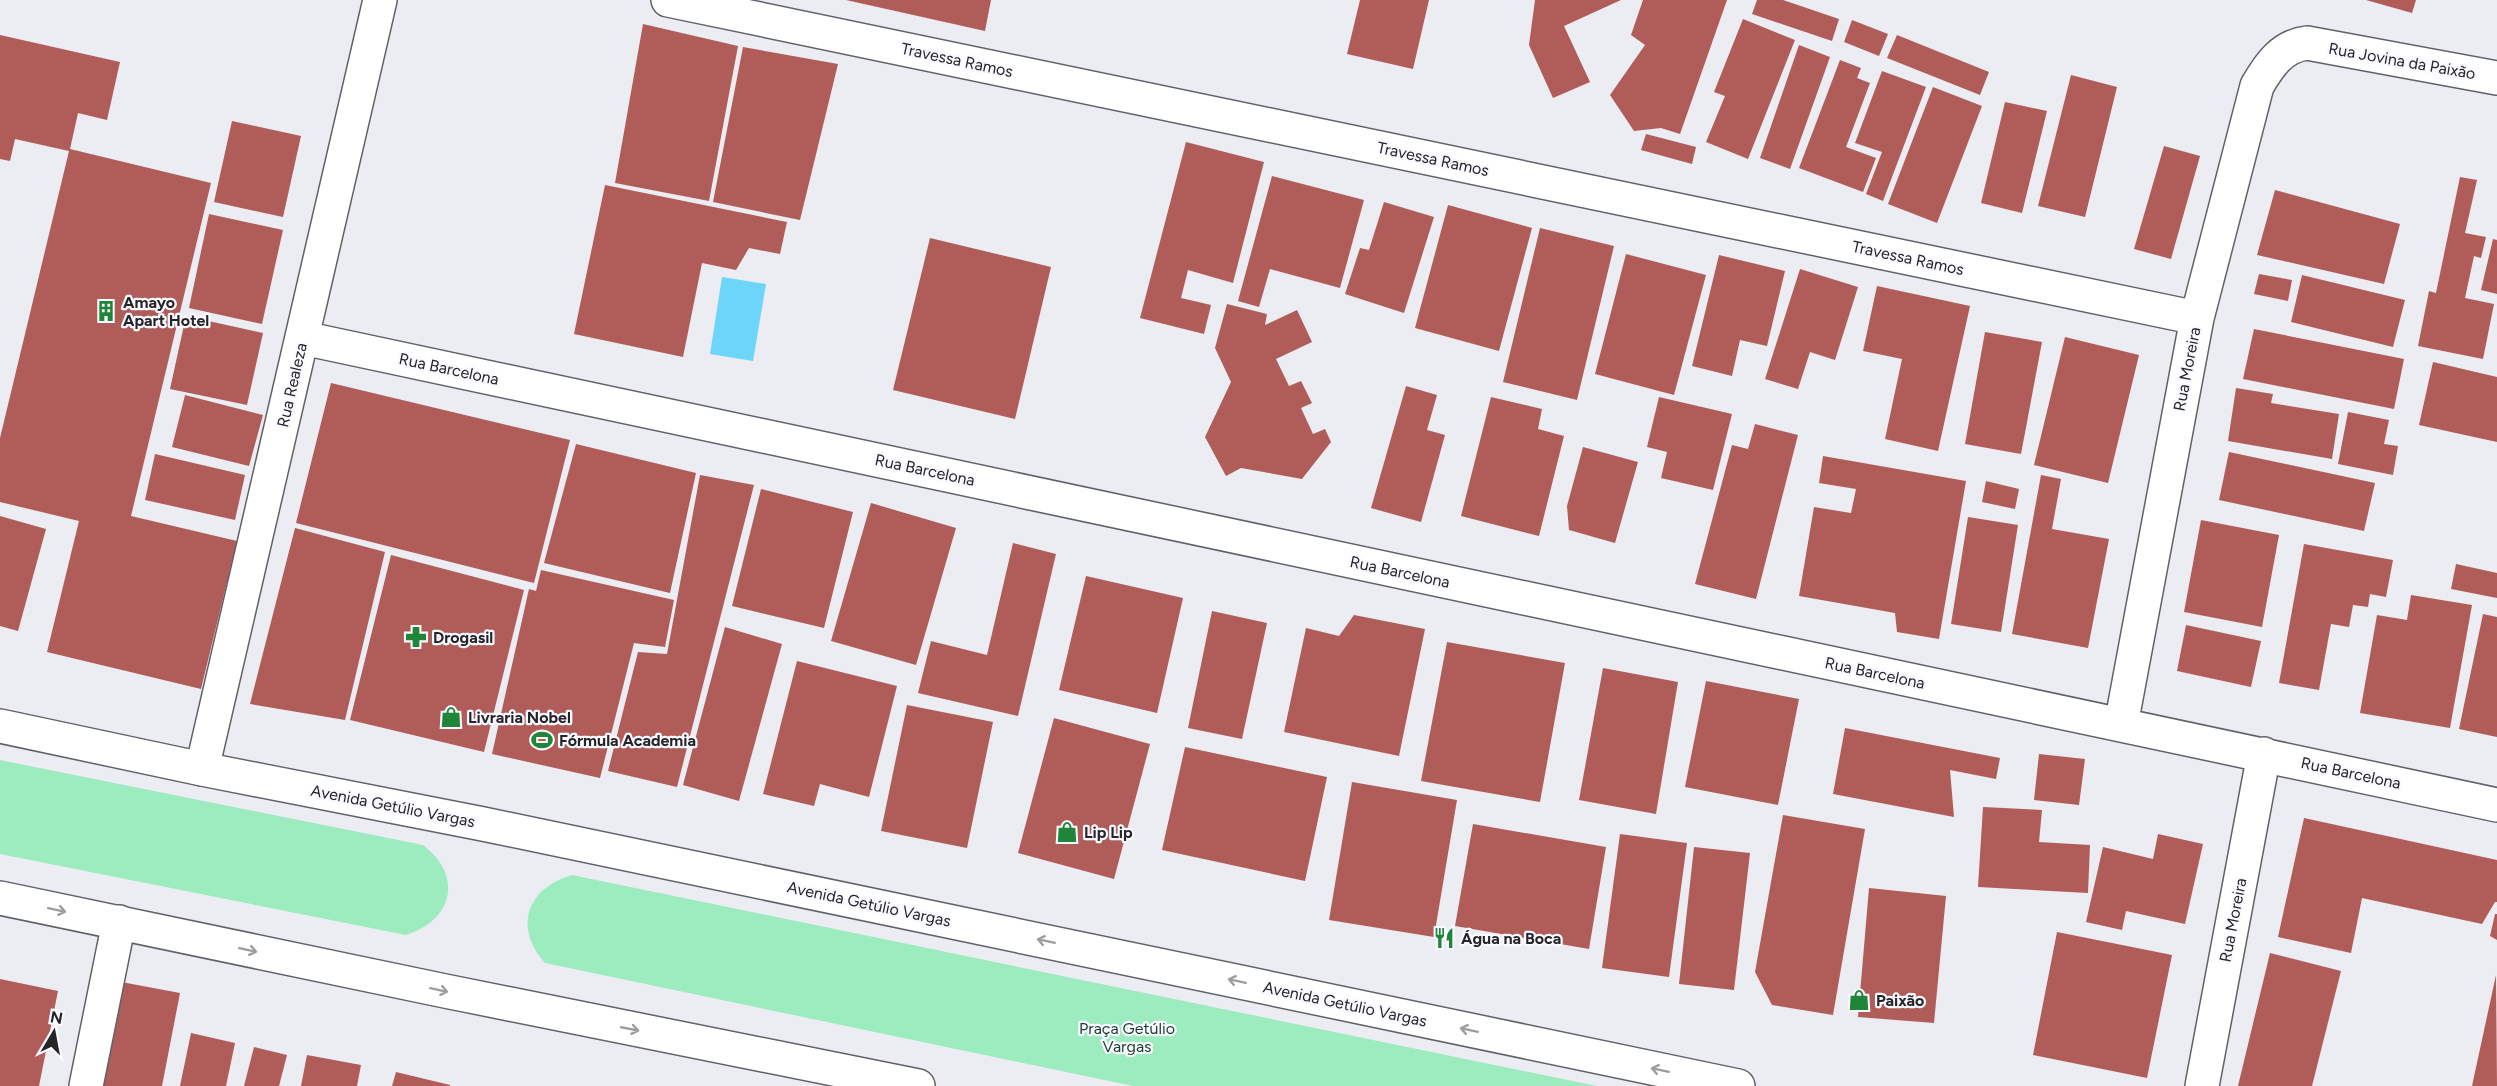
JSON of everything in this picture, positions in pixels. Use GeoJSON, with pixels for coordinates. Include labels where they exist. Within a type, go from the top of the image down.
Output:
{"type":"FeatureCollection","features":[{"type":"Feature","properties":{"kind":"street","name":"Rua Realeza"},"geometry":{"type":"LineString","coordinates":[[202,769],[380,0]]}},
{"type":"Feature","properties":{"kind":"street","name":"Travessa Ramos"},"geometry":{"type":"LineString","coordinates":[[668,0],[2197,318]]}},
{"type":"Feature","properties":{"kind":"street","name":"Rua Moreira"},"geometry":{"type":"LineString","coordinates":[[2121,725],[2197,318],[2257,86],[2267,68],[2283,52],[2295,45],[2307,43]]}},
{"type":"Feature","properties":{"kind":"street","name":"Rua Jovina da Paixão"},"geometry":{"type":"LineString","coordinates":[[2307,43],[2497,78]]}},
{"type":"Feature","properties":{"kind":"street","name":"Rua Barcelona"},"geometry":{"type":"LineString","coordinates":[[303,338],[2497,805]]}},
{"type":"Feature","properties":{"kind":"street","name":"Avenida Getúlio Vargas"},"geometry":{"type":"LineString","coordinates":[[0,726],[202,769],[495,826],[1738,1086]]}},
{"type":"Feature","properties":{"kind":"street","name":"Rua Moreira"},"geometry":{"type":"LineString","coordinates":[[2202,1086],[2264,754]]}},
{"type":"Feature","properties":{"kind":"street"},"geometry":{"type":"LineString","coordinates":[[0,898],[872,1082],[918,1086]]}},
{"type":"Feature","properties":{"kind":"street"},"geometry":{"type":"LineString","coordinates":[[86,1086],[118,922]]}},
{"type":"Feature","properties":{"kind":"green space"},"geometry":{"type":"Polygon","coordinates":[[[0,760],[423,845],[436,857],[444,870],[448,883],[448,896],[435,919],[406,935],[0,854],[0,760]]]}},
{"type":"Feature","properties":{"kind":"green space","name":"Praça Getúlio Vargas"},"geometry":{"type":"Polygon","coordinates":[[[572,875],[1597,1086],[1133,1086],[545,963],[529,936],[530,910],[535,899],[544,889],[572,875]]]}},
{"type":"Feature","properties":{"kind":"water"},"geometry":{"type":"Polygon","coordinates":[[[722,277],[766,284],[753,361],[710,354],[722,277]]]}},
{"type":"Feature","properties":{"kind":"building"},"geometry":{"type":"Polygon","coordinates":[[[846,0],[991,0],[985,31],[846,0]]]}},
{"type":"Feature","properties":{"kind":"building"},"geometry":{"type":"Polygon","coordinates":[[[1360,0],[1429,0],[1413,69],[1347,54],[1360,0]]]}},
{"type":"Feature","properties":{"kind":"building"},"geometry":{"type":"Polygon","coordinates":[[[1535,0],[1621,0],[1564,26],[1590,82],[1553,98],[1529,45],[1535,0]]]}},
{"type":"Feature","properties":{"kind":"building"},"geometry":{"type":"Polygon","coordinates":[[[1643,0],[1727,0],[1680,134],[1661,128],[1634,131],[1610,95],[1645,45],[1631,35],[1643,0]]]}},
{"type":"Feature","properties":{"kind":"building"},"geometry":{"type":"Polygon","coordinates":[[[1757,0],[1783,0],[1839,19],[1832,41],[1752,14],[1757,0]]]}},
{"type":"Feature","properties":{"kind":"building"},"geometry":{"type":"Polygon","coordinates":[[[2366,0],[2416,0],[2412,13],[2366,0]]]}},
{"type":"Feature","properties":{"kind":"building"},"geometry":{"type":"Polygon","coordinates":[[[1743,19],[1795,40],[1748,159],[1706,142],[1725,96],[1714,92],[1743,19]]]}},
{"type":"Feature","properties":{"kind":"building"},"geometry":{"type":"Polygon","coordinates":[[[1852,20],[1888,34],[1879,56],[1844,42],[1852,20]]]}},
{"type":"Feature","properties":{"kind":"building"},"geometry":{"type":"Polygon","coordinates":[[[643,24],[738,46],[709,201],[615,183],[643,24]]]}},
{"type":"Feature","properties":{"kind":"building","name":"Amayo Apart Hotel"},"geometry":{"type":"Polygon","coordinates":[[[0,35],[120,62],[107,120],[78,113],[70,149],[211,183],[131,516],[237,541],[201,689],[47,652],[79,521],[0,502],[0,438],[69,151],[15,139],[10,161],[0,159],[0,35]]]}},
{"type":"Feature","properties":{"kind":"building"},"geometry":{"type":"Polygon","coordinates":[[[1897,35],[1989,72],[1980,95],[1887,58],[1897,35]]]}},
{"type":"Feature","properties":{"kind":"building"},"geometry":{"type":"Polygon","coordinates":[[[1799,45],[1830,57],[1790,169],[1760,158],[1799,45]]]}},
{"type":"Feature","properties":{"kind":"building"},"geometry":{"type":"Polygon","coordinates":[[[743,47],[838,64],[800,220],[713,202],[743,47]]]}},
{"type":"Feature","properties":{"kind":"building"},"geometry":{"type":"Polygon","coordinates":[[[1840,60],[1861,68],[1857,78],[1870,83],[1846,147],[1876,158],[1863,192],[1799,168],[1840,60]]]}},
{"type":"Feature","properties":{"kind":"building"},"geometry":{"type":"Polygon","coordinates":[[[1882,71],[1926,87],[1883,201],[1866,194],[1882,152],[1855,143],[1882,71]]]}},
{"type":"Feature","properties":{"kind":"building"},"geometry":{"type":"Polygon","coordinates":[[[2071,75],[2117,87],[2085,217],[2038,206],[2071,75]]]}},
{"type":"Feature","properties":{"kind":"building"},"geometry":{"type":"Polygon","coordinates":[[[1933,87],[1982,106],[1937,223],[1888,204],[1933,87]]]}},
{"type":"Feature","properties":{"kind":"building"},"geometry":{"type":"Polygon","coordinates":[[[2005,102],[2047,111],[2022,213],[1981,203],[2005,102]]]}},
{"type":"Feature","properties":{"kind":"building"},"geometry":{"type":"Polygon","coordinates":[[[232,121],[301,136],[283,217],[214,202],[232,121]]]}},
{"type":"Feature","properties":{"kind":"building"},"geometry":{"type":"Polygon","coordinates":[[[1646,134],[1696,147],[1692,164],[1641,150],[1646,134]]]}},
{"type":"Feature","properties":{"kind":"building"},"geometry":{"type":"Polygon","coordinates":[[[1186,142],[1264,162],[1233,283],[1188,270],[1181,298],[1211,305],[1204,334],[1140,318],[1186,142]]]}},
{"type":"Feature","properties":{"kind":"building"},"geometry":{"type":"Polygon","coordinates":[[[2164,146],[2200,156],[2171,259],[2134,249],[2164,146]]]}},
{"type":"Feature","properties":{"kind":"building"},"geometry":{"type":"Polygon","coordinates":[[[1272,176],[1364,200],[1340,288],[1270,269],[1259,307],[1238,301],[1272,176]]]}},
{"type":"Feature","properties":{"kind":"building"},"geometry":{"type":"Polygon","coordinates":[[[2460,177],[2477,180],[2465,233],[2486,237],[2481,258],[2474,256],[2465,298],[2494,304],[2483,359],[2418,346],[2429,291],[2436,293],[2460,177]]]}},
{"type":"Feature","properties":{"kind":"building"},"geometry":{"type":"Polygon","coordinates":[[[605,185],[787,222],[780,254],[749,248],[736,270],[702,263],[683,357],[574,334],[605,185]]]}},
{"type":"Feature","properties":{"kind":"building"},"geometry":{"type":"Polygon","coordinates":[[[2275,190],[2400,224],[2384,284],[2257,255],[2275,190]]]}},
{"type":"Feature","properties":{"kind":"building"},"geometry":{"type":"Polygon","coordinates":[[[1384,202],[1434,217],[1404,313],[1345,294],[1360,248],[1369,250],[1384,202]]]}},
{"type":"Feature","properties":{"kind":"building"},"geometry":{"type":"Polygon","coordinates":[[[1448,205],[1532,228],[1499,351],[1415,328],[1448,205]]]}},
{"type":"Feature","properties":{"kind":"building"},"geometry":{"type":"Polygon","coordinates":[[[209,214],[283,230],[262,324],[189,308],[209,214]]]}},
{"type":"Feature","properties":{"kind":"building"},"geometry":{"type":"Polygon","coordinates":[[[1540,228],[1614,246],[1577,400],[1503,382],[1540,228]]]}},
{"type":"Feature","properties":{"kind":"building"},"geometry":{"type":"Polygon","coordinates":[[[930,238],[1051,267],[1015,419],[893,390],[930,238]]]}},
{"type":"Feature","properties":{"kind":"building"},"geometry":{"type":"Polygon","coordinates":[[[2493,239],[2497,240],[2497,294],[2481,290],[2493,239]]]}},
{"type":"Feature","properties":{"kind":"building"},"geometry":{"type":"Polygon","coordinates":[[[1626,254],[1706,275],[1674,395],[1595,374],[1626,254]]]}},
{"type":"Feature","properties":{"kind":"building"},"geometry":{"type":"Polygon","coordinates":[[[1719,255],[1785,271],[1767,346],[1740,340],[1732,376],[1692,366],[1719,255]]]}},
{"type":"Feature","properties":{"kind":"building"},"geometry":{"type":"Polygon","coordinates":[[[1800,269],[1858,287],[1835,360],[1810,352],[1798,389],[1765,379],[1800,269]]]}},
{"type":"Feature","properties":{"kind":"building"},"geometry":{"type":"Polygon","coordinates":[[[2259,274],[2292,280],[2288,301],[2254,294],[2259,274]]]}},
{"type":"Feature","properties":{"kind":"building"},"geometry":{"type":"Polygon","coordinates":[[[2302,275],[2405,300],[2393,347],[2291,322],[2302,275]]]}},
{"type":"Feature","properties":{"kind":"building"},"geometry":{"type":"Polygon","coordinates":[[[1877,286],[1970,306],[1938,451],[1885,439],[1902,359],[1863,351],[1877,286]]]}},
{"type":"Feature","properties":{"kind":"building"},"geometry":{"type":"Polygon","coordinates":[[[1227,304],[1267,314],[1265,325],[1297,310],[1312,342],[1276,359],[1289,386],[1301,381],[1312,403],[1301,408],[1313,434],[1325,429],[1331,442],[1302,479],[1241,468],[1226,476],[1205,437],[1231,382],[1215,348],[1227,304]]]}},
{"type":"Feature","properties":{"kind":"building"},"geometry":{"type":"Polygon","coordinates":[[[186,316],[263,333],[247,405],[170,389],[186,316]]]}},
{"type":"Feature","properties":{"kind":"building"},"geometry":{"type":"Polygon","coordinates":[[[2254,329],[2404,359],[2394,409],[2243,379],[2254,329]]]}},
{"type":"Feature","properties":{"kind":"building"},"geometry":{"type":"Polygon","coordinates":[[[1985,332],[2042,342],[2021,454],[1965,444],[1985,332]]]}},
{"type":"Feature","properties":{"kind":"building"},"geometry":{"type":"Polygon","coordinates":[[[2065,337],[2139,355],[2108,483],[2034,465],[2065,337]]]}},
{"type":"Feature","properties":{"kind":"building"},"geometry":{"type":"Polygon","coordinates":[[[2433,362],[2497,377],[2497,442],[2419,425],[2433,362]]]}},
{"type":"Feature","properties":{"kind":"building"},"geometry":{"type":"Polygon","coordinates":[[[331,383],[570,440],[534,583],[296,523],[331,383]]]}},
{"type":"Feature","properties":{"kind":"building"},"geometry":{"type":"Polygon","coordinates":[[[1406,386],[1437,395],[1427,430],[1445,435],[1421,522],[1371,508],[1406,386]]]}},
{"type":"Feature","properties":{"kind":"building"},"geometry":{"type":"Polygon","coordinates":[[[2236,388],[2273,394],[2271,403],[2339,414],[2332,459],[2228,441],[2236,388]]]}},
{"type":"Feature","properties":{"kind":"building"},"geometry":{"type":"Polygon","coordinates":[[[185,395],[263,415],[249,466],[172,447],[185,395]]]}},
{"type":"Feature","properties":{"kind":"building"},"geometry":{"type":"Polygon","coordinates":[[[1491,397],[1542,409],[1538,429],[1564,436],[1539,536],[1461,516],[1491,397]]]}},
{"type":"Feature","properties":{"kind":"building"},"geometry":{"type":"Polygon","coordinates":[[[1659,397],[1732,414],[1713,490],[1661,478],[1667,452],[1647,447],[1659,397]]]}},
{"type":"Feature","properties":{"kind":"building"},"geometry":{"type":"Polygon","coordinates":[[[2348,412],[2389,420],[2384,444],[2398,446],[2393,475],[2338,464],[2348,412]]]}},
{"type":"Feature","properties":{"kind":"building"},"geometry":{"type":"Polygon","coordinates":[[[1755,424],[1798,435],[1756,599],[1695,584],[1732,445],[1748,449],[1755,424]]]}},
{"type":"Feature","properties":{"kind":"building"},"geometry":{"type":"Polygon","coordinates":[[[576,444],[696,473],[670,593],[544,563],[576,444]]]}},
{"type":"Feature","properties":{"kind":"building"},"geometry":{"type":"Polygon","coordinates":[[[1583,447],[1638,462],[1615,543],[1569,530],[1567,506],[1583,447]]]}},
{"type":"Feature","properties":{"kind":"building"},"geometry":{"type":"Polygon","coordinates":[[[2229,452],[2375,483],[2364,531],[2219,500],[2229,452]]]}},
{"type":"Feature","properties":{"kind":"building"},"geometry":{"type":"Polygon","coordinates":[[[155,454],[245,475],[235,520],[145,500],[155,454]]]}},
{"type":"Feature","properties":{"kind":"building"},"geometry":{"type":"Polygon","coordinates":[[[1823,456],[1966,481],[1939,639],[1897,632],[1895,613],[1799,596],[1814,507],[1851,513],[1856,489],[1819,483],[1823,456]]]}},
{"type":"Feature","properties":{"kind":"building"},"geometry":{"type":"Polygon","coordinates":[[[700,475],[754,485],[677,787],[608,771],[638,652],[667,654],[700,475]]]}},
{"type":"Feature","properties":{"kind":"building"},"geometry":{"type":"Polygon","coordinates":[[[2041,475],[2061,479],[2052,529],[2109,539],[2088,648],[2012,634],[2041,475]]]}},
{"type":"Feature","properties":{"kind":"building"},"geometry":{"type":"Polygon","coordinates":[[[1986,481],[2019,489],[2015,509],[1982,502],[1986,481]]]}},
{"type":"Feature","properties":{"kind":"building"},"geometry":{"type":"Polygon","coordinates":[[[761,489],[853,512],[824,628],[732,606],[761,489]]]}},
{"type":"Feature","properties":{"kind":"building"},"geometry":{"type":"Polygon","coordinates":[[[871,503],[956,528],[916,665],[831,641],[871,503]]]}},
{"type":"Feature","properties":{"kind":"building"},"geometry":{"type":"Polygon","coordinates":[[[0,516],[46,529],[18,631],[0,626],[0,516]]]}},
{"type":"Feature","properties":{"kind":"building"},"geometry":{"type":"Polygon","coordinates":[[[1968,517],[2018,525],[2001,632],[1951,624],[1968,517]]]}},
{"type":"Feature","properties":{"kind":"building"},"geometry":{"type":"Polygon","coordinates":[[[2201,520],[2279,535],[2262,627],[2184,612],[2201,520]]]}},
{"type":"Feature","properties":{"kind":"building"},"geometry":{"type":"Polygon","coordinates":[[[295,528],[385,552],[345,720],[250,704],[295,528]]]}},
{"type":"Feature","properties":{"kind":"building"},"geometry":{"type":"Polygon","coordinates":[[[1013,543],[1056,554],[1018,716],[918,693],[931,641],[987,655],[1013,543]]]}},
{"type":"Feature","properties":{"kind":"building"},"geometry":{"type":"Polygon","coordinates":[[[2304,544],[2393,560],[2386,597],[2370,594],[2368,607],[2353,605],[2349,627],[2331,624],[2319,690],[2279,683],[2304,544]]]}},
{"type":"Feature","properties":{"kind":"building"},"geometry":{"type":"Polygon","coordinates":[[[391,555],[524,590],[484,752],[350,720],[391,555]]]}},
{"type":"Feature","properties":{"kind":"building"},"geometry":{"type":"Polygon","coordinates":[[[2456,564],[2497,573],[2497,598],[2451,589],[2456,564]]]}},
{"type":"Feature","properties":{"kind":"building"},"geometry":{"type":"Polygon","coordinates":[[[541,570],[674,600],[665,647],[634,643],[600,778],[492,754],[529,589],[536,591],[541,570]]]}},
{"type":"Feature","properties":{"kind":"building"},"geometry":{"type":"Polygon","coordinates":[[[1086,576],[1183,598],[1157,713],[1059,690],[1086,576]]]}},
{"type":"Feature","properties":{"kind":"building"},"geometry":{"type":"Polygon","coordinates":[[[2411,595],[2472,605],[2450,728],[2360,713],[2377,615],[2407,620],[2411,595]]]}},
{"type":"Feature","properties":{"kind":"building"},"geometry":{"type":"Polygon","coordinates":[[[1212,611],[1267,623],[1242,739],[1188,728],[1212,611]]]}},
{"type":"Feature","properties":{"kind":"building"},"geometry":{"type":"Polygon","coordinates":[[[2483,614],[2497,617],[2497,737],[2459,729],[2483,614]]]}},
{"type":"Feature","properties":{"kind":"building"},"geometry":{"type":"Polygon","coordinates":[[[1354,615],[1425,629],[1399,756],[1284,732],[1306,628],[1339,636],[1354,615]]]}},
{"type":"Feature","properties":{"kind":"building"},"geometry":{"type":"Polygon","coordinates":[[[2186,625],[2261,641],[2251,687],[2177,671],[2186,625]]]}},
{"type":"Feature","properties":{"kind":"building"},"geometry":{"type":"Polygon","coordinates":[[[725,627],[782,644],[739,801],[683,785],[725,627]]]}},
{"type":"Feature","properties":{"kind":"building"},"geometry":{"type":"Polygon","coordinates":[[[1447,642],[1565,663],[1540,802],[1421,781],[1447,642]]]}},
{"type":"Feature","properties":{"kind":"building"},"geometry":{"type":"Polygon","coordinates":[[[797,661],[897,686],[869,797],[820,784],[814,806],[763,794],[797,661]]]}},
{"type":"Feature","properties":{"kind":"building"},"geometry":{"type":"Polygon","coordinates":[[[1603,668],[1678,682],[1656,814],[1579,800],[1603,668]]]}},
{"type":"Feature","properties":{"kind":"building"},"geometry":{"type":"Polygon","coordinates":[[[1706,681],[1799,699],[1778,805],[1685,787],[1706,681]]]}},
{"type":"Feature","properties":{"kind":"building"},"geometry":{"type":"Polygon","coordinates":[[[907,705],[993,722],[967,848],[881,831],[907,705]]]}},
{"type":"Feature","properties":{"kind":"building"},"geometry":{"type":"Polygon","coordinates":[[[1054,718],[1150,744],[1114,879],[1018,853],[1054,718]]]}},
{"type":"Feature","properties":{"kind":"building"},"geometry":{"type":"Polygon","coordinates":[[[1845,728],[2000,758],[1996,779],[1950,770],[1954,817],[1833,794],[1845,728]]]}},
{"type":"Feature","properties":{"kind":"building"},"geometry":{"type":"Polygon","coordinates":[[[1185,747],[1327,777],[1305,881],[1162,850],[1185,747]]]}},
{"type":"Feature","properties":{"kind":"building"},"geometry":{"type":"Polygon","coordinates":[[[2039,754],[2085,759],[2079,805],[2034,800],[2039,754]]]}},
{"type":"Feature","properties":{"kind":"building"},"geometry":{"type":"Polygon","coordinates":[[[1352,782],[1457,800],[1434,937],[1329,920],[1352,782]]]}},
{"type":"Feature","properties":{"kind":"building"},"geometry":{"type":"Polygon","coordinates":[[[1983,807],[2042,810],[2039,842],[2090,845],[2088,893],[1978,887],[1983,807]]]}},
{"type":"Feature","properties":{"kind":"building"},"geometry":{"type":"Polygon","coordinates":[[[1783,815],[1865,829],[1833,1015],[1772,1005],[1755,972],[1783,815]]]}},
{"type":"Feature","properties":{"kind":"building"},"geometry":{"type":"Polygon","coordinates":[[[2304,818],[2497,860],[2497,902],[2482,924],[2362,898],[2351,953],[2278,937],[2304,818]]]}},
{"type":"Feature","properties":{"kind":"building"},"geometry":{"type":"Polygon","coordinates":[[[1473,824],[1606,847],[1589,949],[1455,926],[1473,824]]]}},
{"type":"Feature","properties":{"kind":"building"},"geometry":{"type":"Polygon","coordinates":[[[1620,834],[1687,843],[1669,977],[1602,968],[1620,834]]]}},
{"type":"Feature","properties":{"kind":"building"},"geometry":{"type":"Polygon","coordinates":[[[2158,834],[2203,844],[2185,924],[2126,911],[2122,930],[2086,922],[2103,847],[2153,859],[2158,834]]]}},
{"type":"Feature","properties":{"kind":"building"},"geometry":{"type":"Polygon","coordinates":[[[1694,847],[1750,853],[1734,990],[1679,984],[1694,847]]]}},
{"type":"Feature","properties":{"kind":"building"},"geometry":{"type":"Polygon","coordinates":[[[1869,888],[1946,896],[1934,1023],[1858,1017],[1869,888]]]}},
{"type":"Feature","properties":{"kind":"building"},"geometry":{"type":"Polygon","coordinates":[[[2495,914],[2497,914],[2497,940],[2490,936],[2495,914]]]}},
{"type":"Feature","properties":{"kind":"building"},"geometry":{"type":"Polygon","coordinates":[[[2057,932],[2172,955],[2147,1078],[2033,1055],[2057,932]]]}},
{"type":"Feature","properties":{"kind":"building"},"geometry":{"type":"Polygon","coordinates":[[[2270,953],[2341,971],[2312,1086],[2238,1086],[2270,953]]]}},
{"type":"Feature","properties":{"kind":"building"},"geometry":{"type":"Polygon","coordinates":[[[2496,975],[2497,1086],[2472,1086],[2496,975]]]}},
{"type":"Feature","properties":{"kind":"building"},"geometry":{"type":"Polygon","coordinates":[[[0,979],[58,991],[39,1086],[0,1086],[0,979]]]}},
{"type":"Feature","properties":{"kind":"building"},"geometry":{"type":"Polygon","coordinates":[[[116,981],[180,993],[162,1086],[96,1086],[116,981]]]}},
{"type":"Feature","properties":{"kind":"building"},"geometry":{"type":"Polygon","coordinates":[[[191,1033],[235,1043],[226,1086],[180,1086],[191,1033]]]}},
{"type":"Feature","properties":{"kind":"building"},"geometry":{"type":"Polygon","coordinates":[[[254,1047],[287,1055],[279,1086],[244,1086],[254,1047]]]}},
{"type":"Feature","properties":{"kind":"building"},"geometry":{"type":"Polygon","coordinates":[[[307,1055],[361,1065],[357,1086],[301,1086],[307,1055]]]}},
{"type":"Feature","properties":{"kind":"building"},"geometry":{"type":"Polygon","coordinates":[[[396,1072],[450,1085],[450,1086],[392,1086],[396,1072]]]}},
{"type":"Feature","properties":{"kind":"place","name":"Amayo Apart Hotel"},"geometry":{"type":"Point","coordinates":[106,311]}},
{"type":"Feature","properties":{"kind":"place","name":"Drogasil"},"geometry":{"type":"Point","coordinates":[416,637]}},
{"type":"Feature","properties":{"kind":"place","name":"Livraria Nobel"},"geometry":{"type":"Point","coordinates":[451,717]}},
{"type":"Feature","properties":{"kind":"place","name":"Fórmula Academia"},"geometry":{"type":"Point","coordinates":[542,740]}},
{"type":"Feature","properties":{"kind":"place","name":"Lip Lip"},"geometry":{"type":"Point","coordinates":[1067,832]}},
{"type":"Feature","properties":{"kind":"place","name":"Água na Boca"},"geometry":{"type":"Point","coordinates":[1444,938]}},
{"type":"Feature","properties":{"kind":"place","name":"Paixão"},"geometry":{"type":"Point","coordinates":[1859,1000]}}]}
